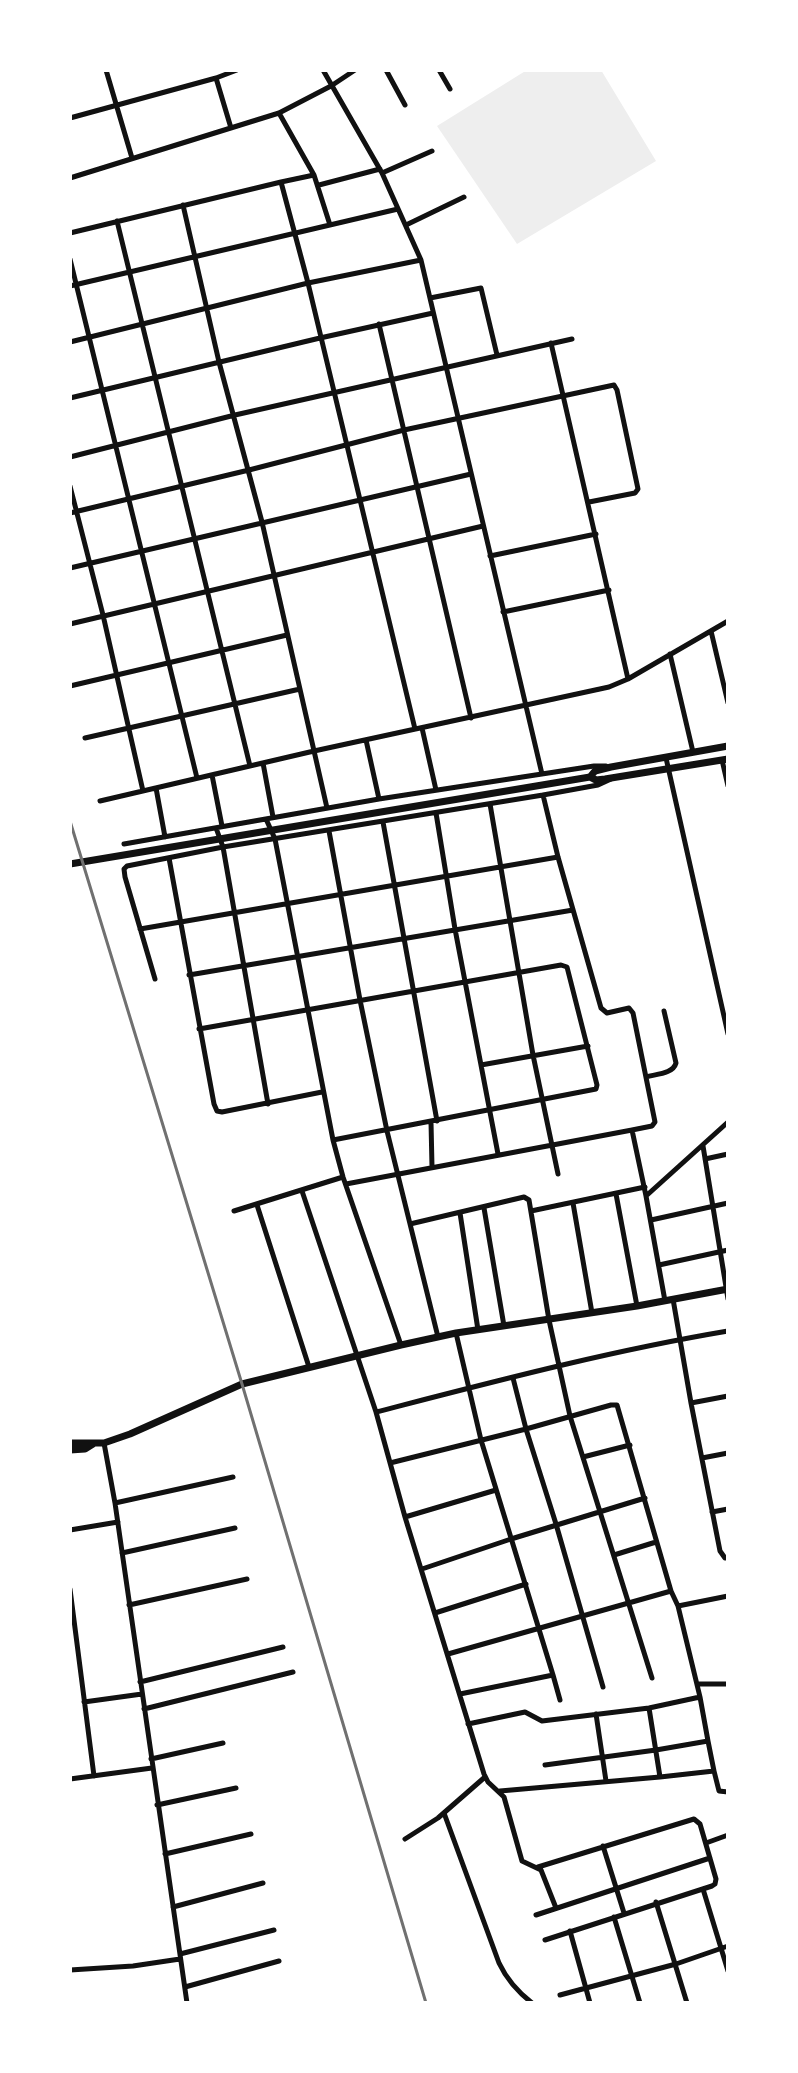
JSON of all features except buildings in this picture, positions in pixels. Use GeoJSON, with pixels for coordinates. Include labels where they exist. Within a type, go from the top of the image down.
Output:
{"type":"FeatureCollection","features":[{"type":"Feature","properties":{"kind":"main road"},"geometry":{"type":"LineString","coordinates":[[586,778],[595,771],[611,767],[728,746]]}},
{"type":"Feature","properties":{"kind":"main road"},"geometry":{"type":"LineString","coordinates":[[70,864],[586,778],[613,778],[725,759]]}},
{"type":"Feature","properties":{"kind":"main road"},"geometry":{"type":"LineString","coordinates":[[70,1443],[104,1443],[242,1384],[357,1355],[456,1333],[727,1289]]}},
{"type":"Feature","properties":{"kind":"main road"},"geometry":{"type":"LineString","coordinates":[[70,1450],[85,1449],[93,1444]]}},
{"type":"Feature","properties":{"kind":"street"},"geometry":{"type":"LineString","coordinates":[[106,70],[132,158]]}},
{"type":"Feature","properties":{"kind":"street"},"geometry":{"type":"LineString","coordinates":[[70,118],[237,70]]}},
{"type":"Feature","properties":{"kind":"street"},"geometry":{"type":"LineString","coordinates":[[323,70],[381,171],[421,260],[542,774]]}},
{"type":"Feature","properties":{"kind":"street"},"geometry":{"type":"LineString","coordinates":[[70,178],[279,113],[355,70]]}},
{"type":"Feature","properties":{"kind":"street"},"geometry":{"type":"LineString","coordinates":[[386,70],[405,105]]}},
{"type":"Feature","properties":{"kind":"street"},"geometry":{"type":"LineString","coordinates":[[439,70],[450,89]]}},
{"type":"Feature","properties":{"kind":"street"},"geometry":{"type":"LineString","coordinates":[[216,78],[231,128]]}},
{"type":"Feature","properties":{"kind":"street"},"geometry":{"type":"LineString","coordinates":[[279,113],[314,175],[330,225]]}},
{"type":"Feature","properties":{"kind":"street"},"geometry":{"type":"LineString","coordinates":[[318,185],[381,171],[432,151]]}},
{"type":"Feature","properties":{"kind":"street"},"geometry":{"type":"LineString","coordinates":[[70,233],[314,175]]}},
{"type":"Feature","properties":{"kind":"street"},"geometry":{"type":"LineString","coordinates":[[281,182],[372,553],[436,790]]}},
{"type":"Feature","properties":{"kind":"street"},"geometry":{"type":"LineString","coordinates":[[406,225],[464,197]]}},
{"type":"Feature","properties":{"kind":"street"},"geometry":{"type":"LineString","coordinates":[[183,205],[219,362],[262,522],[327,808]]}},
{"type":"Feature","properties":{"kind":"street"},"geometry":{"type":"LineString","coordinates":[[73,285],[398,209]]}},
{"type":"Feature","properties":{"kind":"street"},"geometry":{"type":"LineString","coordinates":[[117,221],[250,766]]}},
{"type":"Feature","properties":{"kind":"street"},"geometry":{"type":"LineString","coordinates":[[70,259],[73,285],[89,337],[197,778]]}},
{"type":"Feature","properties":{"kind":"street"},"geometry":{"type":"LineString","coordinates":[[70,342],[308,283],[421,260]]}},
{"type":"Feature","properties":{"kind":"street"},"geometry":{"type":"LineString","coordinates":[[430,298],[481,288],[497,355]]}},
{"type":"Feature","properties":{"kind":"street"},"geometry":{"type":"LineString","coordinates":[[70,398],[433,313]]}},
{"type":"Feature","properties":{"kind":"street"},"geometry":{"type":"LineString","coordinates":[[379,324],[471,718]]}},
{"type":"Feature","properties":{"kind":"street"},"geometry":{"type":"LineString","coordinates":[[70,457],[392,378],[572,339]]}},
{"type":"Feature","properties":{"kind":"street"},"geometry":{"type":"LineString","coordinates":[[551,343],[628,679]]}},
{"type":"Feature","properties":{"kind":"street"},"geometry":{"type":"LineString","coordinates":[[73,512],[404,430],[614,385],[638,491],[589,502]]}},
{"type":"Feature","properties":{"kind":"street"},"geometry":{"type":"LineString","coordinates":[[70,568],[471,474]]}},
{"type":"Feature","properties":{"kind":"street"},"geometry":{"type":"LineString","coordinates":[[70,486],[73,512],[103,615],[143,791]]}},
{"type":"Feature","properties":{"kind":"street"},"geometry":{"type":"LineString","coordinates":[[70,624],[483,526]]}},
{"type":"Feature","properties":{"kind":"street"},"geometry":{"type":"LineString","coordinates":[[490,556],[596,534]]}},
{"type":"Feature","properties":{"kind":"street"},"geometry":{"type":"LineString","coordinates":[[503,612],[609,590]]}},
{"type":"Feature","properties":{"kind":"street"},"geometry":{"type":"LineString","coordinates":[[100,801],[609,687],[728,621]]}},
{"type":"Feature","properties":{"kind":"street"},"geometry":{"type":"LineString","coordinates":[[711,631],[728,703]]}},
{"type":"Feature","properties":{"kind":"street"},"geometry":{"type":"LineString","coordinates":[[70,686],[287,635]]}},
{"type":"Feature","properties":{"kind":"street"},"geometry":{"type":"LineString","coordinates":[[670,654],[693,753]]}},
{"type":"Feature","properties":{"kind":"street"},"geometry":{"type":"LineString","coordinates":[[85,738],[300,689]]}},
{"type":"Feature","properties":{"kind":"street"},"geometry":{"type":"LineString","coordinates":[[366,740],[379,799]]}},
{"type":"Feature","properties":{"kind":"street"},"geometry":{"type":"LineString","coordinates":[[666,758],[727,1029]]}},
{"type":"Feature","properties":{"kind":"street"},"geometry":{"type":"LineString","coordinates":[[725,759],[728,786]]}},
{"type":"Feature","properties":{"kind":"street"},"geometry":{"type":"LineString","coordinates":[[263,763],[273,817]]}},
{"type":"Feature","properties":{"kind":"street"},"geometry":{"type":"LineString","coordinates":[[124,844],[379,799],[594,766],[611,767]]}},
{"type":"Feature","properties":{"kind":"street"},"geometry":{"type":"LineString","coordinates":[[212,775],[268,1104]]}},
{"type":"Feature","properties":{"kind":"street"},"geometry":{"type":"LineString","coordinates":[[155,979],[124,869],[127,866],[223,847],[543,795],[598,785],[613,778]]}},
{"type":"Feature","properties":{"kind":"street"},"geometry":{"type":"LineString","coordinates":[[156,788],[165,837]]}},
{"type":"Feature","properties":{"kind":"street"},"geometry":{"type":"LineString","coordinates":[[234,1211],[345,1181],[632,1130],[652,1126],[655,1122],[632,1011],[629,1008],[607,1013],[601,1008],[543,795]]}},
{"type":"Feature","properties":{"kind":"street"},"geometry":{"type":"LineString","coordinates":[[490,804],[533,1055],[558,1174]]}},
{"type":"Feature","properties":{"kind":"street"},"geometry":{"type":"LineString","coordinates":[[436,813],[498,1154]]}},
{"type":"Feature","properties":{"kind":"street"},"geometry":{"type":"LineString","coordinates":[[266,819],[275,839],[333,1140],[401,1345]]}},
{"type":"Feature","properties":{"kind":"street"},"geometry":{"type":"LineString","coordinates":[[383,822],[434,1122],[432,1167]]}},
{"type":"Feature","properties":{"kind":"street"},"geometry":{"type":"LineString","coordinates":[[329,831],[387,1131],[438,1337]]}},
{"type":"Feature","properties":{"kind":"street"},"geometry":{"type":"LineString","coordinates":[[140,929],[558,857]]}},
{"type":"Feature","properties":{"kind":"street"},"geometry":{"type":"LineString","coordinates":[[169,858],[217,1111],[322,1092]]}},
{"type":"Feature","properties":{"kind":"street"},"geometry":{"type":"LineString","coordinates":[[189,975],[573,910]]}},
{"type":"Feature","properties":{"kind":"street"},"geometry":{"type":"LineString","coordinates":[[199,1029],[566,966],[597,1088],[333,1140]]}},
{"type":"Feature","properties":{"kind":"street"},"geometry":{"type":"LineString","coordinates":[[646,1077],[672,1071],[675,1067],[664,1011]]}},
{"type":"Feature","properties":{"kind":"street"},"geometry":{"type":"LineString","coordinates":[[481,1065],[588,1046]]}},
{"type":"Feature","properties":{"kind":"street"},"geometry":{"type":"LineString","coordinates":[[646,1196],[728,1122]]}},
{"type":"Feature","properties":{"kind":"street"},"geometry":{"type":"LineString","coordinates":[[632,1130],[658,1265],[680,1339],[720,1551],[722,1556],[728,1558]]}},
{"type":"Feature","properties":{"kind":"street"},"geometry":{"type":"LineString","coordinates":[[703,1145],[728,1299]]}},
{"type":"Feature","properties":{"kind":"street"},"geometry":{"type":"LineString","coordinates":[[705,1159],[728,1154]]}},
{"type":"Feature","properties":{"kind":"street"},"geometry":{"type":"LineString","coordinates":[[531,1211],[645,1187]]}},
{"type":"Feature","properties":{"kind":"street"},"geometry":{"type":"LineString","coordinates":[[302,1191],[376,1412],[485,1777],[506,1802],[522,1861],[544,1875],[556,1908]]}},
{"type":"Feature","properties":{"kind":"street"},"geometry":{"type":"LineString","coordinates":[[616,1194],[637,1306]]}},
{"type":"Feature","properties":{"kind":"street"},"geometry":{"type":"LineString","coordinates":[[410,1224],[524,1197],[529,1200],[549,1320],[570,1416],[652,1678]]}},
{"type":"Feature","properties":{"kind":"street"},"geometry":{"type":"LineString","coordinates":[[573,1203],[592,1313]]}},
{"type":"Feature","properties":{"kind":"street"},"geometry":{"type":"LineString","coordinates":[[651,1220],[728,1203]]}},
{"type":"Feature","properties":{"kind":"street"},"geometry":{"type":"LineString","coordinates":[[257,1205],[309,1368]]}},
{"type":"Feature","properties":{"kind":"street"},"geometry":{"type":"LineString","coordinates":[[484,1208],[504,1326]]}},
{"type":"Feature","properties":{"kind":"street"},"geometry":{"type":"LineString","coordinates":[[460,1213],[478,1330]]}},
{"type":"Feature","properties":{"kind":"street"},"geometry":{"type":"LineString","coordinates":[[658,1265],[728,1250]]}},
{"type":"Feature","properties":{"kind":"street"},"geometry":{"type":"LineString","coordinates":[[376,1412],[558,1366],[728,1331]]}},
{"type":"Feature","properties":{"kind":"street"},"geometry":{"type":"LineString","coordinates":[[456,1333],[481,1440],[560,1700]]}},
{"type":"Feature","properties":{"kind":"street"},"geometry":{"type":"LineString","coordinates":[[513,1378],[603,1687]]}},
{"type":"Feature","properties":{"kind":"street"},"geometry":{"type":"LineString","coordinates":[[691,1403],[728,1396]]}},
{"type":"Feature","properties":{"kind":"street"},"geometry":{"type":"LineString","coordinates":[[390,1463],[617,1405],[656,1542],[678,1606],[719,1791],[728,1792]]}},
{"type":"Feature","properties":{"kind":"street"},"geometry":{"type":"LineString","coordinates":[[104,1443],[187,2003]]}},
{"type":"Feature","properties":{"kind":"street"},"geometry":{"type":"LineString","coordinates":[[583,1457],[630,1445]]}},
{"type":"Feature","properties":{"kind":"street"},"geometry":{"type":"LineString","coordinates":[[702,1458],[728,1453]]}},
{"type":"Feature","properties":{"kind":"street"},"geometry":{"type":"LineString","coordinates":[[115,1503],[233,1477]]}},
{"type":"Feature","properties":{"kind":"street"},"geometry":{"type":"LineString","coordinates":[[405,1517],[496,1490]]}},
{"type":"Feature","properties":{"kind":"street"},"geometry":{"type":"LineString","coordinates":[[422,1569],[645,1498]]}},
{"type":"Feature","properties":{"kind":"street"},"geometry":{"type":"LineString","coordinates":[[712,1512],[728,1509]]}},
{"type":"Feature","properties":{"kind":"street"},"geometry":{"type":"LineString","coordinates":[[70,1530],[118,1522]]}},
{"type":"Feature","properties":{"kind":"street"},"geometry":{"type":"LineString","coordinates":[[122,1553],[235,1528]]}},
{"type":"Feature","properties":{"kind":"street"},"geometry":{"type":"LineString","coordinates":[[614,1555],[656,1542]]}},
{"type":"Feature","properties":{"kind":"street"},"geometry":{"type":"LineString","coordinates":[[129,1605],[247,1579]]}},
{"type":"Feature","properties":{"kind":"street"},"geometry":{"type":"LineString","coordinates":[[435,1613],[526,1584]]}},
{"type":"Feature","properties":{"kind":"street"},"geometry":{"type":"LineString","coordinates":[[70,1589],[94,1776]]}},
{"type":"Feature","properties":{"kind":"street"},"geometry":{"type":"LineString","coordinates":[[448,1654],[671,1591]]}},
{"type":"Feature","properties":{"kind":"street"},"geometry":{"type":"LineString","coordinates":[[678,1606],[728,1596]]}},
{"type":"Feature","properties":{"kind":"street"},"geometry":{"type":"LineString","coordinates":[[140,1682],[283,1647]]}},
{"type":"Feature","properties":{"kind":"street"},"geometry":{"type":"LineString","coordinates":[[144,1709],[293,1672]]}},
{"type":"Feature","properties":{"kind":"street"},"geometry":{"type":"LineString","coordinates":[[460,1694],[553,1675]]}},
{"type":"Feature","properties":{"kind":"street"},"geometry":{"type":"LineString","coordinates":[[697,1684],[728,1684]]}},
{"type":"Feature","properties":{"kind":"street"},"geometry":{"type":"LineString","coordinates":[[84,1702],[142,1694]]}},
{"type":"Feature","properties":{"kind":"street"},"geometry":{"type":"LineString","coordinates":[[468,1724],[525,1712],[542,1721],[649,1708],[700,1697]]}},
{"type":"Feature","properties":{"kind":"street"},"geometry":{"type":"LineString","coordinates":[[649,1708],[660,1777]]}},
{"type":"Feature","properties":{"kind":"street"},"geometry":{"type":"LineString","coordinates":[[596,1714],[606,1781]]}},
{"type":"Feature","properties":{"kind":"street"},"geometry":{"type":"LineString","coordinates":[[545,1765],[708,1741]]}},
{"type":"Feature","properties":{"kind":"street"},"geometry":{"type":"LineString","coordinates":[[151,1759],[223,1743]]}},
{"type":"Feature","properties":{"kind":"street"},"geometry":{"type":"LineString","coordinates":[[70,1779],[152,1768]]}},
{"type":"Feature","properties":{"kind":"street"},"geometry":{"type":"LineString","coordinates":[[498,1791],[714,1771]]}},
{"type":"Feature","properties":{"kind":"street"},"geometry":{"type":"LineString","coordinates":[[405,1839],[444,1813],[485,1777]]}},
{"type":"Feature","properties":{"kind":"street"},"geometry":{"type":"LineString","coordinates":[[157,1805],[236,1788]]}},
{"type":"Feature","properties":{"kind":"street"},"geometry":{"type":"LineString","coordinates":[[444,1813],[499,1963],[511,1983],[532,2003]]}},
{"type":"Feature","properties":{"kind":"street"},"geometry":{"type":"LineString","coordinates":[[537,1868],[694,1819],[700,1824],[716,1882],[703,1889],[545,1940]]}},
{"type":"Feature","properties":{"kind":"street"},"geometry":{"type":"LineString","coordinates":[[165,1854],[251,1834]]}},
{"type":"Feature","properties":{"kind":"street"},"geometry":{"type":"LineString","coordinates":[[706,1843],[728,1835]]}},
{"type":"Feature","properties":{"kind":"street"},"geometry":{"type":"LineString","coordinates":[[603,1846],[624,1913]]}},
{"type":"Feature","properties":{"kind":"street"},"geometry":{"type":"LineString","coordinates":[[536,1915],[710,1858]]}},
{"type":"Feature","properties":{"kind":"street"},"geometry":{"type":"LineString","coordinates":[[173,1907],[263,1883]]}},
{"type":"Feature","properties":{"kind":"street"},"geometry":{"type":"LineString","coordinates":[[703,1889],[724,1947],[728,1971]]}},
{"type":"Feature","properties":{"kind":"street"},"geometry":{"type":"LineString","coordinates":[[656,1902],[687,2003]]}},
{"type":"Feature","properties":{"kind":"street"},"geometry":{"type":"LineString","coordinates":[[614,1917],[640,2003]]}},
{"type":"Feature","properties":{"kind":"street"},"geometry":{"type":"LineString","coordinates":[[70,1970],[133,1966],[274,1930]]}},
{"type":"Feature","properties":{"kind":"street"},"geometry":{"type":"LineString","coordinates":[[570,1931],[590,2003]]}},
{"type":"Feature","properties":{"kind":"street"},"geometry":{"type":"LineString","coordinates":[[560,1995],[676,1964],[724,1947]]}},
{"type":"Feature","properties":{"kind":"street"},"geometry":{"type":"LineString","coordinates":[[185,1987],[279,1961]]}},
{"type":"Feature","properties":{"kind":"shaded area"},"geometry":{"type":"Polygon","coordinates":[[[527,70],[601,70],[656,161],[517,244],[437,126],[527,70]]]}},
{"type":"Feature","properties":{"kind":"railway"},"geometry":{"type":"LineString","coordinates":[[70,821],[426,2003]]}}]}
